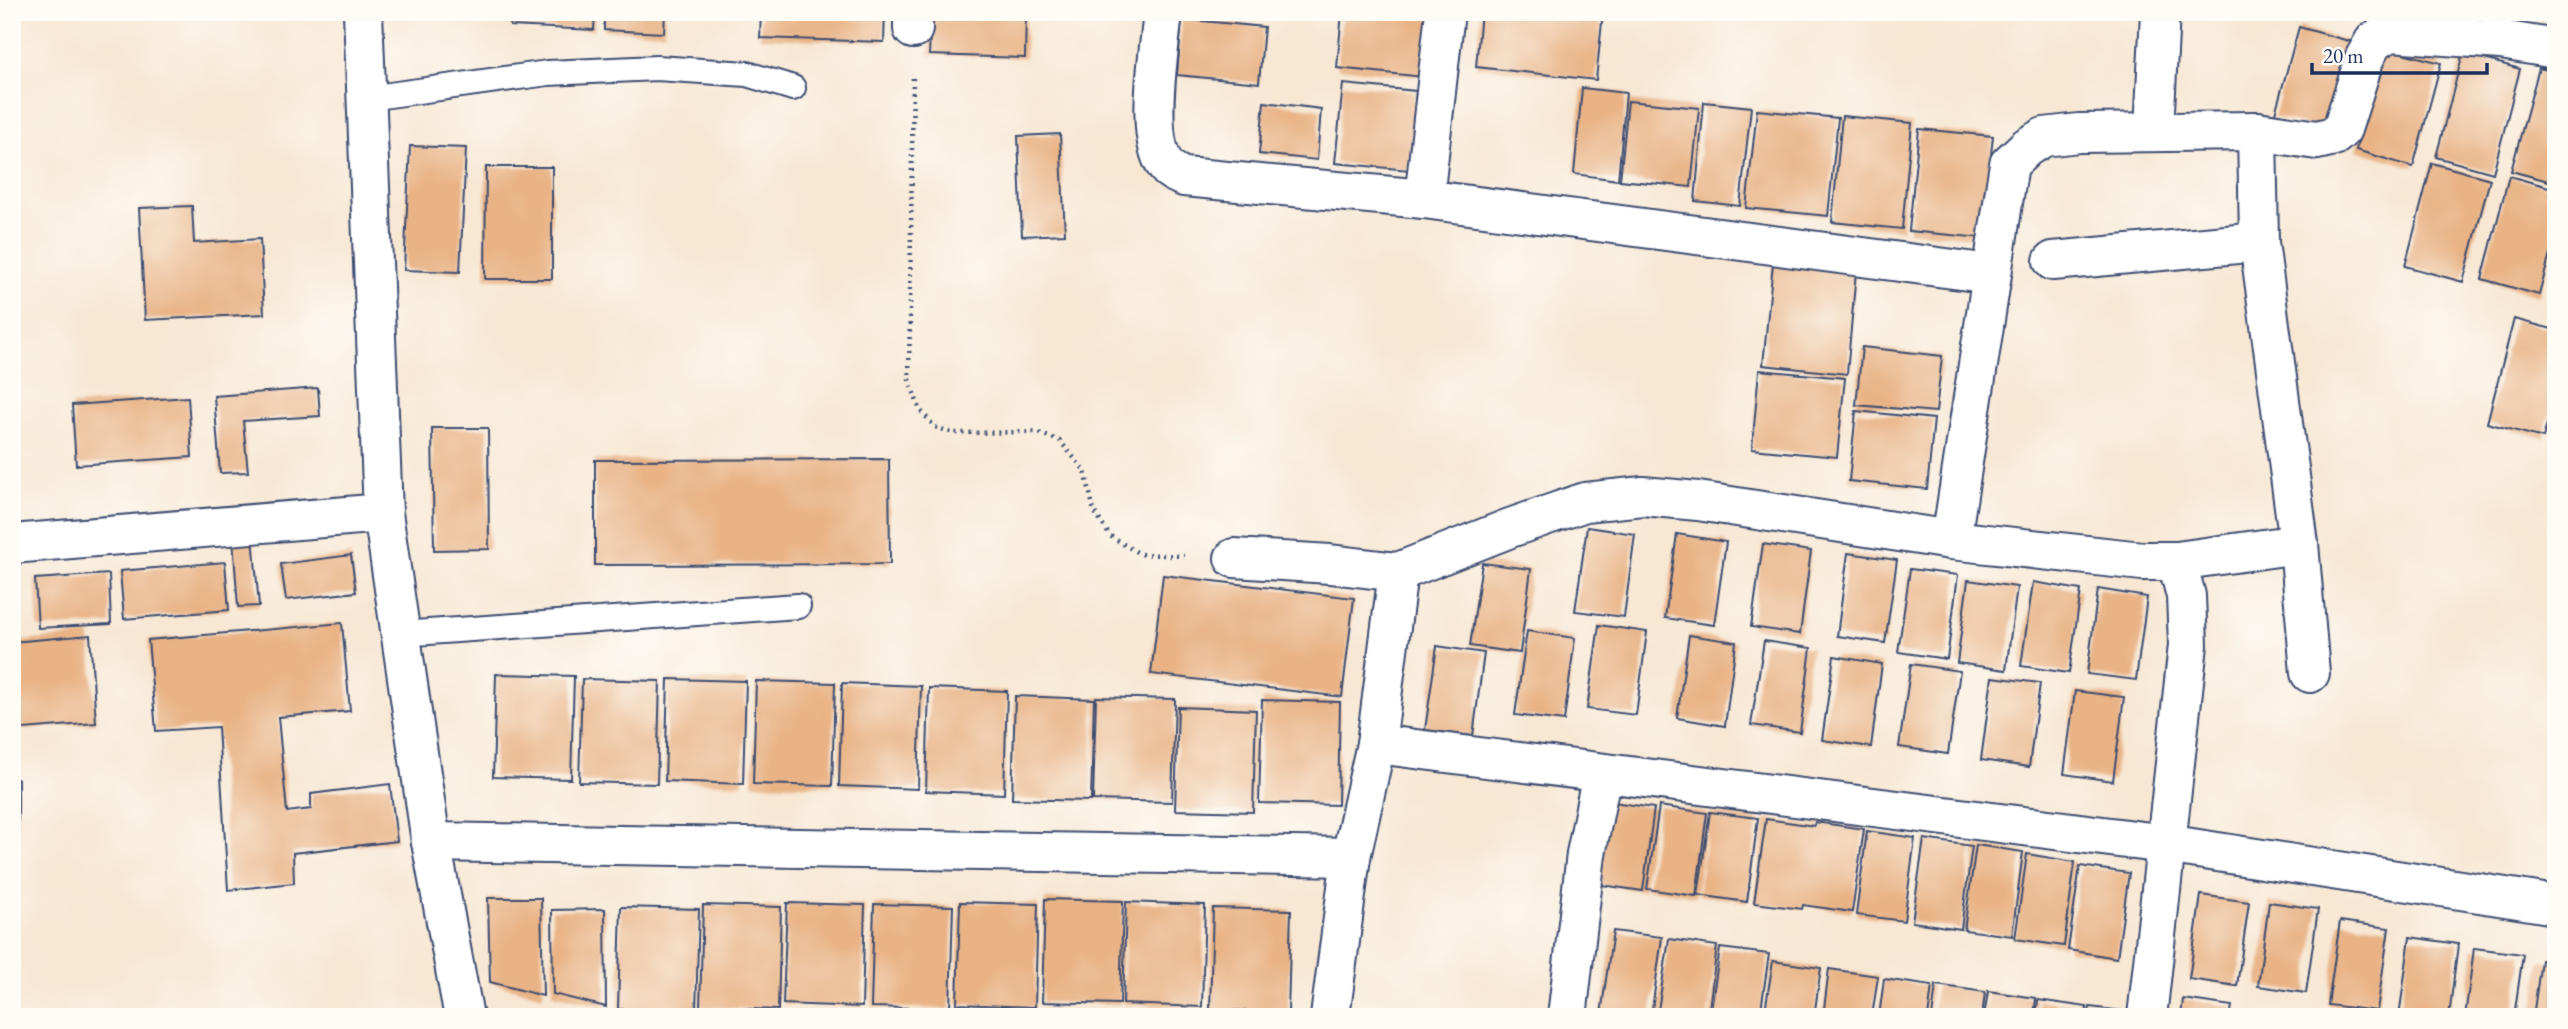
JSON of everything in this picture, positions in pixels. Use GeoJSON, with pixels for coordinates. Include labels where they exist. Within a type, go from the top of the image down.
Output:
{"type":"FeatureCollection","features":[{"type":"Feature","properties":{"kind":"street"},"geometry":{"type":"LineString","coordinates":[[363,12],[383,513],[431,842],[464,1017]]}},
{"type":"Feature","properties":{"kind":"street"},"geometry":{"type":"LineString","coordinates":[[1163,12],[1153,114],[1158,147],[1168,168],[1184,177],[1424,198],[1991,274]]}},
{"type":"Feature","properties":{"kind":"street"},"geometry":{"type":"LineString","coordinates":[[1424,198],[1445,12]]}},
{"type":"Feature","properties":{"kind":"street"},"geometry":{"type":"LineString","coordinates":[[2154,130],[2160,12]]}},
{"type":"Feature","properties":{"kind":"street"},"geometry":{"type":"LineString","coordinates":[[1951,540],[2009,164],[2027,147],[2043,137],[2154,130],[2257,131],[2316,140],[2334,136],[2342,129],[2365,57],[2374,41],[2391,32],[2506,26],[2556,49]]}},
{"type":"Feature","properties":{"kind":"street"},"geometry":{"type":"LineString","coordinates":[[2257,131],[2259,242],[2299,544],[2310,673]]}},
{"type":"Feature","properties":{"kind":"street"},"geometry":{"type":"LineString","coordinates":[[2053,261],[2259,242]]}},
{"type":"Feature","properties":{"kind":"street"},"geometry":{"type":"LineString","coordinates":[[1234,558],[1330,564],[1398,572],[1585,502],[1643,496],[1698,501],[1951,540],[2142,561],[2177,561],[2299,544]]}},
{"type":"Feature","properties":{"kind":"street"},"geometry":{"type":"LineString","coordinates":[[12,544],[383,513]]}},
{"type":"Feature","properties":{"kind":"street"},"geometry":{"type":"LineString","coordinates":[[2147,1017],[2188,645],[2186,596],[2177,561]]}},
{"type":"Feature","properties":{"kind":"street"},"geometry":{"type":"LineString","coordinates":[[1329,1017],[1351,857],[1376,744],[1398,572]]}},
{"type":"Feature","properties":{"kind":"street"},"geometry":{"type":"LineString","coordinates":[[1376,744],[2166,844],[2556,905]]}},
{"type":"Feature","properties":{"kind":"street"},"geometry":{"type":"LineString","coordinates":[[1567,1017],[1586,854],[1601,773]]}},
{"type":"Feature","properties":{"kind":"street"},"geometry":{"type":"LineString","coordinates":[[431,842],[1351,857]]}},
{"type":"Feature","properties":{"kind":"lane"},"geometry":{"type":"LineString","coordinates":[[368,98],[548,73],[657,68],[747,74],[793,88]]}},
{"type":"Feature","properties":{"kind":"lane"},"geometry":{"type":"LineString","coordinates":[[400,634],[798,606]]}},
{"type":"Feature","properties":{"kind":"path"},"geometry":{"type":"LineString","coordinates":[[913,21],[909,379],[920,410],[935,427],[953,433],[1036,432],[1060,441],[1085,471],[1094,511],[1110,536],[1140,554],[1234,558]]}},
{"type":"Feature","properties":{"kind":"building"},"geometry":{"type":"Polygon","coordinates":[[[511,12],[595,12],[594,30],[510,26],[511,12]]]}},
{"type":"Feature","properties":{"kind":"building"},"geometry":{"type":"Polygon","coordinates":[[[604,12],[665,12],[664,33],[604,30],[604,12]]]}},
{"type":"Feature","properties":{"kind":"building"},"geometry":{"type":"Polygon","coordinates":[[[761,12],[885,12],[884,42],[760,38],[761,12]]]}},
{"type":"Feature","properties":{"kind":"building"},"geometry":{"type":"Polygon","coordinates":[[[931,12],[1026,12],[1025,58],[929,55],[931,12]]]}},
{"type":"Feature","properties":{"kind":"building"},"geometry":{"type":"Polygon","coordinates":[[[1231,12],[1278,12],[1277,19],[1231,12]]]}},
{"type":"Feature","properties":{"kind":"building"},"geometry":{"type":"Polygon","coordinates":[[[1342,12],[1431,16],[1424,77],[1337,68],[1342,12]]]}},
{"type":"Feature","properties":{"kind":"building"},"geometry":{"type":"Polygon","coordinates":[[[1481,12],[1603,12],[1596,80],[1476,67],[1481,12]]]}},
{"type":"Feature","properties":{"kind":"building"},"geometry":{"type":"Polygon","coordinates":[[[2403,12],[2467,12],[2463,30],[2403,12]]]}},
{"type":"Feature","properties":{"kind":"building"},"geometry":{"type":"Polygon","coordinates":[[[1182,19],[1264,27],[1259,83],[1177,75],[1182,19]]]}},
{"type":"Feature","properties":{"kind":"building"},"geometry":{"type":"Polygon","coordinates":[[[2299,27],[2356,43],[2330,132],[2274,117],[2299,27]]]}},
{"type":"Feature","properties":{"kind":"building"},"geometry":{"type":"Polygon","coordinates":[[[2383,48],[2441,63],[2413,167],[2356,150],[2383,48]]]}},
{"type":"Feature","properties":{"kind":"building"},"geometry":{"type":"Polygon","coordinates":[[[2463,53],[2520,69],[2493,173],[2436,157],[2463,53]]]}},
{"type":"Feature","properties":{"kind":"building"},"geometry":{"type":"Polygon","coordinates":[[[2539,68],[2556,72],[2556,183],[2511,171],[2539,68]]]}},
{"type":"Feature","properties":{"kind":"building"},"geometry":{"type":"Polygon","coordinates":[[[1343,84],[1416,91],[1409,170],[1335,163],[1343,84]]]}},
{"type":"Feature","properties":{"kind":"building"},"geometry":{"type":"Polygon","coordinates":[[[1582,88],[1626,93],[1618,180],[1574,174],[1582,88]]]}},
{"type":"Feature","properties":{"kind":"building"},"geometry":{"type":"Polygon","coordinates":[[[1628,101],[1699,108],[1691,187],[1620,180],[1628,101]]]}},
{"type":"Feature","properties":{"kind":"building"},"geometry":{"type":"Polygon","coordinates":[[[1264,102],[1321,109],[1317,160],[1259,154],[1264,102]]]}},
{"type":"Feature","properties":{"kind":"building"},"geometry":{"type":"Polygon","coordinates":[[[1704,102],[1751,107],[1740,206],[1695,201],[1704,102]]]}},
{"type":"Feature","properties":{"kind":"building"},"geometry":{"type":"Polygon","coordinates":[[[1757,110],[1838,118],[1828,216],[1746,208],[1757,110]]]}},
{"type":"Feature","properties":{"kind":"building"},"geometry":{"type":"Polygon","coordinates":[[[1842,116],[1912,123],[1902,229],[1832,222],[1842,116]]]}},
{"type":"Feature","properties":{"kind":"building"},"geometry":{"type":"Polygon","coordinates":[[[1919,129],[1993,136],[1982,238],[1909,231],[1919,129]]]}},
{"type":"Feature","properties":{"kind":"building"},"geometry":{"type":"Polygon","coordinates":[[[1060,134],[1065,234],[1022,236],[1018,136],[1060,134]]]}},
{"type":"Feature","properties":{"kind":"building"},"geometry":{"type":"Polygon","coordinates":[[[410,146],[466,148],[460,272],[404,270],[410,146]]]}},
{"type":"Feature","properties":{"kind":"building"},"geometry":{"type":"Polygon","coordinates":[[[2432,163],[2490,179],[2463,282],[2405,266],[2432,163]]]}},
{"type":"Feature","properties":{"kind":"building"},"geometry":{"type":"Polygon","coordinates":[[[486,167],[552,167],[552,279],[485,279],[486,167]]]}},
{"type":"Feature","properties":{"kind":"building"},"geometry":{"type":"Polygon","coordinates":[[[2509,176],[2556,189],[2556,232],[2539,295],[2482,279],[2509,176]]]}},
{"type":"Feature","properties":{"kind":"building"},"geometry":{"type":"Polygon","coordinates":[[[192,206],[194,243],[260,239],[264,314],[145,320],[139,208],[192,206]]]}},
{"type":"Feature","properties":{"kind":"building"},"geometry":{"type":"Polygon","coordinates":[[[1773,263],[1856,271],[1847,374],[1763,365],[1773,263]]]}},
{"type":"Feature","properties":{"kind":"building"},"geometry":{"type":"Polygon","coordinates":[[[2514,319],[2556,330],[2556,392],[2543,438],[2487,423],[2514,319]]]}},
{"type":"Feature","properties":{"kind":"building"},"geometry":{"type":"Polygon","coordinates":[[[1862,347],[1942,356],[1936,412],[1856,405],[1862,347]]]}},
{"type":"Feature","properties":{"kind":"building"},"geometry":{"type":"Polygon","coordinates":[[[1759,370],[1845,378],[1837,457],[1752,449],[1759,370]]]}},
{"type":"Feature","properties":{"kind":"building"},"geometry":{"type":"Polygon","coordinates":[[[318,388],[320,416],[243,421],[248,472],[220,473],[214,396],[318,388]]]}},
{"type":"Feature","properties":{"kind":"building"},"geometry":{"type":"Polygon","coordinates":[[[188,397],[192,457],[76,465],[72,405],[188,397]]]}},
{"type":"Feature","properties":{"kind":"building"},"geometry":{"type":"Polygon","coordinates":[[[1856,411],[1934,419],[1927,489],[1849,481],[1856,411]]]}},
{"type":"Feature","properties":{"kind":"building"},"geometry":{"type":"Polygon","coordinates":[[[432,428],[488,428],[489,549],[434,550],[432,428]]]}},
{"type":"Feature","properties":{"kind":"building"},"geometry":{"type":"Polygon","coordinates":[[[889,459],[890,564],[595,565],[595,460],[889,459]]]}},
{"type":"Feature","properties":{"kind":"building"},"geometry":{"type":"Polygon","coordinates":[[[1587,527],[1635,534],[1624,617],[1575,611],[1587,527]]]}},
{"type":"Feature","properties":{"kind":"building"},"geometry":{"type":"Polygon","coordinates":[[[1677,534],[1726,542],[1714,625],[1665,618],[1677,534]]]}},
{"type":"Feature","properties":{"kind":"building"},"geometry":{"type":"Polygon","coordinates":[[[253,537],[259,606],[238,607],[233,539],[253,537]]]}},
{"type":"Feature","properties":{"kind":"building"},"geometry":{"type":"Polygon","coordinates":[[[1763,544],[1811,551],[1800,634],[1751,627],[1763,544]]]}},
{"type":"Feature","properties":{"kind":"building"},"geometry":{"type":"Polygon","coordinates":[[[1848,553],[1897,560],[1885,643],[1837,636],[1848,553]]]}},
{"type":"Feature","properties":{"kind":"building"},"geometry":{"type":"Polygon","coordinates":[[[351,555],[356,592],[286,600],[281,564],[351,555]]]}},
{"type":"Feature","properties":{"kind":"building"},"geometry":{"type":"Polygon","coordinates":[[[225,562],[229,610],[124,619],[120,571],[225,562]]]}},
{"type":"Feature","properties":{"kind":"building"},"geometry":{"type":"Polygon","coordinates":[[[1482,563],[1531,569],[1520,653],[1470,646],[1482,563]]]}},
{"type":"Feature","properties":{"kind":"building"},"geometry":{"type":"Polygon","coordinates":[[[1910,569],[1958,575],[1947,659],[1898,652],[1910,569]]]}},
{"type":"Feature","properties":{"kind":"building"},"geometry":{"type":"Polygon","coordinates":[[[109,574],[111,624],[38,628],[35,579],[109,574]]]}},
{"type":"Feature","properties":{"kind":"building"},"geometry":{"type":"Polygon","coordinates":[[[1163,575],[1354,598],[1342,697],[1151,674],[1163,575]]]}},
{"type":"Feature","properties":{"kind":"building"},"geometry":{"type":"Polygon","coordinates":[[[1968,580],[2017,587],[2006,670],[1957,663],[1968,580]]]}},
{"type":"Feature","properties":{"kind":"building"},"geometry":{"type":"Polygon","coordinates":[[[2033,582],[2081,590],[2069,673],[2021,666],[2033,582]]]}},
{"type":"Feature","properties":{"kind":"building"},"geometry":{"type":"Polygon","coordinates":[[[2098,589],[2147,597],[2136,680],[2087,674],[2098,589]]]}},
{"type":"Feature","properties":{"kind":"building"},"geometry":{"type":"Polygon","coordinates":[[[342,623],[350,711],[278,717],[287,812],[311,809],[311,794],[390,784],[397,841],[293,853],[294,883],[228,890],[218,727],[156,731],[148,640],[342,623]]]}},
{"type":"Feature","properties":{"kind":"building"},"geometry":{"type":"Polygon","coordinates":[[[1599,625],[1647,632],[1636,715],[1587,709],[1599,625]]]}},
{"type":"Feature","properties":{"kind":"building"},"geometry":{"type":"Polygon","coordinates":[[[1527,631],[1575,638],[1564,721],[1515,715],[1527,631]]]}},
{"type":"Feature","properties":{"kind":"building"},"geometry":{"type":"Polygon","coordinates":[[[90,635],[96,723],[12,730],[12,642],[90,635]]]}},
{"type":"Feature","properties":{"kind":"building"},"geometry":{"type":"Polygon","coordinates":[[[1689,635],[1736,642],[1725,726],[1677,718],[1689,635]]]}},
{"type":"Feature","properties":{"kind":"building"},"geometry":{"type":"Polygon","coordinates":[[[1764,641],[1811,648],[1800,732],[1751,725],[1764,641]]]}},
{"type":"Feature","properties":{"kind":"building"},"geometry":{"type":"Polygon","coordinates":[[[1437,646],[1484,653],[1473,736],[1425,730],[1437,646]]]}},
{"type":"Feature","properties":{"kind":"building"},"geometry":{"type":"Polygon","coordinates":[[[1834,656],[1882,664],[1871,747],[1822,740],[1834,656]]]}},
{"type":"Feature","properties":{"kind":"building"},"geometry":{"type":"Polygon","coordinates":[[[1911,664],[1960,671],[1948,754],[1899,747],[1911,664]]]}},
{"type":"Feature","properties":{"kind":"building"},"geometry":{"type":"Polygon","coordinates":[[[496,674],[574,676],[571,779],[493,777],[496,674]]]}},
{"type":"Feature","properties":{"kind":"building"},"geometry":{"type":"Polygon","coordinates":[[[1992,677],[2040,683],[2029,767],[1981,760],[1992,677]]]}},
{"type":"Feature","properties":{"kind":"building"},"geometry":{"type":"Polygon","coordinates":[[[582,679],[660,681],[657,784],[579,782],[582,679]]]}},
{"type":"Feature","properties":{"kind":"building"},"geometry":{"type":"Polygon","coordinates":[[[668,679],[746,681],[743,784],[665,781],[668,679]]]}},
{"type":"Feature","properties":{"kind":"building"},"geometry":{"type":"Polygon","coordinates":[[[756,681],[835,683],[832,786],[753,784],[756,681]]]}},
{"type":"Feature","properties":{"kind":"building"},"geometry":{"type":"Polygon","coordinates":[[[842,683],[921,686],[918,789],[839,786],[842,683]]]}},
{"type":"Feature","properties":{"kind":"building"},"geometry":{"type":"Polygon","coordinates":[[[929,688],[1007,691],[1004,794],[926,791],[929,688]]]}},
{"type":"Feature","properties":{"kind":"building"},"geometry":{"type":"Polygon","coordinates":[[[2075,691],[2124,697],[2113,781],[2064,774],[2075,691]]]}},
{"type":"Feature","properties":{"kind":"building"},"geometry":{"type":"Polygon","coordinates":[[[1015,696],[1094,699],[1091,801],[1012,799],[1015,696]]]}},
{"type":"Feature","properties":{"kind":"building"},"geometry":{"type":"Polygon","coordinates":[[[1096,697],[1175,699],[1172,802],[1093,800],[1096,697]]]}},
{"type":"Feature","properties":{"kind":"building"},"geometry":{"type":"Polygon","coordinates":[[[1262,700],[1340,702],[1338,805],[1259,803],[1262,700]]]}},
{"type":"Feature","properties":{"kind":"building"},"geometry":{"type":"Polygon","coordinates":[[[1178,707],[1256,710],[1253,812],[1175,810],[1178,707]]]}},
{"type":"Feature","properties":{"kind":"building"},"geometry":{"type":"Polygon","coordinates":[[[12,779],[18,779],[18,865],[12,865],[12,779]]]}},
{"type":"Feature","properties":{"kind":"building"},"geometry":{"type":"Polygon","coordinates":[[[1606,801],[1654,808],[1643,891],[1595,884],[1606,801]]]}},
{"type":"Feature","properties":{"kind":"building"},"geometry":{"type":"Polygon","coordinates":[[[1659,806],[1707,813],[1696,896],[1647,889],[1659,806]]]}},
{"type":"Feature","properties":{"kind":"building"},"geometry":{"type":"Polygon","coordinates":[[[1710,812],[1758,818],[1747,902],[1698,895],[1710,812]]]}},
{"type":"Feature","properties":{"kind":"building"},"geometry":{"type":"Polygon","coordinates":[[[1766,819],[1864,829],[1852,912],[1803,905],[1802,909],[1754,903],[1766,819]]]}},
{"type":"Feature","properties":{"kind":"building"},"geometry":{"type":"Polygon","coordinates":[[[1867,831],[1915,838],[1904,921],[1856,915],[1867,831]]]}},
{"type":"Feature","properties":{"kind":"building"},"geometry":{"type":"Polygon","coordinates":[[[1924,839],[1972,846],[1961,929],[1912,922],[1924,839]]]}},
{"type":"Feature","properties":{"kind":"building"},"geometry":{"type":"Polygon","coordinates":[[[1976,845],[2023,852],[2012,936],[1964,930],[1976,845]]]}},
{"type":"Feature","properties":{"kind":"building"},"geometry":{"type":"Polygon","coordinates":[[[2027,854],[2075,862],[2064,946],[2015,939],[2027,854]]]}},
{"type":"Feature","properties":{"kind":"building"},"geometry":{"type":"Polygon","coordinates":[[[2080,866],[2129,873],[2117,958],[2068,950],[2080,866]]]}},
{"type":"Feature","properties":{"kind":"building"},"geometry":{"type":"Polygon","coordinates":[[[2201,895],[2249,902],[2237,986],[2189,979],[2201,895]]]}},
{"type":"Feature","properties":{"kind":"building"},"geometry":{"type":"Polygon","coordinates":[[[488,898],[541,898],[543,996],[490,982],[488,898]]]}},
{"type":"Feature","properties":{"kind":"building"},"geometry":{"type":"Polygon","coordinates":[[[1045,899],[1123,901],[1120,1004],[1042,1002],[1045,899]]]}},
{"type":"Feature","properties":{"kind":"building"},"geometry":{"type":"Polygon","coordinates":[[[960,902],[1038,904],[1035,1007],[957,1004],[960,902]]]}},
{"type":"Feature","properties":{"kind":"building"},"geometry":{"type":"Polygon","coordinates":[[[1126,902],[1205,905],[1202,1007],[1123,1004],[1126,902]]]}},
{"type":"Feature","properties":{"kind":"building"},"geometry":{"type":"Polygon","coordinates":[[[2269,902],[2318,909],[2306,993],[2258,986],[2269,902]]]}},
{"type":"Feature","properties":{"kind":"building"},"geometry":{"type":"Polygon","coordinates":[[[787,903],[865,905],[862,1007],[783,1004],[787,903]]]}},
{"type":"Feature","properties":{"kind":"building"},"geometry":{"type":"Polygon","coordinates":[[[874,904],[953,906],[950,1009],[871,1007],[874,904]]]}},
{"type":"Feature","properties":{"kind":"building"},"geometry":{"type":"Polygon","coordinates":[[[703,905],[781,907],[778,1010],[700,1007],[703,905]]]}},
{"type":"Feature","properties":{"kind":"building"},"geometry":{"type":"Polygon","coordinates":[[[621,907],[699,909],[696,1012],[618,1009],[621,907]]]}},
{"type":"Feature","properties":{"kind":"building"},"geometry":{"type":"Polygon","coordinates":[[[1213,908],[1291,910],[1288,1012],[1210,1010],[1213,908]]]}},
{"type":"Feature","properties":{"kind":"building"},"geometry":{"type":"Polygon","coordinates":[[[605,909],[606,1007],[553,994],[552,910],[605,909]]]}},
{"type":"Feature","properties":{"kind":"building"},"geometry":{"type":"Polygon","coordinates":[[[2340,921],[2389,928],[2377,1011],[2328,1005],[2340,921]]]}},
{"type":"Feature","properties":{"kind":"building"},"geometry":{"type":"Polygon","coordinates":[[[1613,931],[1662,937],[1651,1017],[1601,1014],[1613,931]]]}},
{"type":"Feature","properties":{"kind":"building"},"geometry":{"type":"Polygon","coordinates":[[[2410,937],[2458,944],[2449,1017],[2399,1017],[2410,937]]]}},
{"type":"Feature","properties":{"kind":"building"},"geometry":{"type":"Polygon","coordinates":[[[1669,939],[1717,946],[1708,1017],[1657,1017],[1669,939]]]}},
{"type":"Feature","properties":{"kind":"building"},"geometry":{"type":"Polygon","coordinates":[[[1720,948],[1769,954],[1760,1017],[1710,1017],[1720,948]]]}},
{"type":"Feature","properties":{"kind":"building"},"geometry":{"type":"Polygon","coordinates":[[[2474,948],[2523,954],[2514,1017],[2465,1017],[2474,948]]]}},
{"type":"Feature","properties":{"kind":"building"},"geometry":{"type":"Polygon","coordinates":[[[2541,960],[2556,962],[2556,1017],[2533,1017],[2541,960]]]}},
{"type":"Feature","properties":{"kind":"building"},"geometry":{"type":"Polygon","coordinates":[[[1773,961],[1821,968],[1814,1017],[1764,1017],[1773,961]]]}},
{"type":"Feature","properties":{"kind":"building"},"geometry":{"type":"Polygon","coordinates":[[[1829,969],[1878,976],[1872,1017],[1823,1017],[1829,969]]]}},
{"type":"Feature","properties":{"kind":"building"},"geometry":{"type":"Polygon","coordinates":[[[1884,979],[1932,986],[1928,1017],[1879,1017],[1884,979]]]}},
{"type":"Feature","properties":{"kind":"building"},"geometry":{"type":"Polygon","coordinates":[[[1936,985],[1985,992],[1982,1017],[1932,1017],[1936,985]]]}},
{"type":"Feature","properties":{"kind":"building"},"geometry":{"type":"Polygon","coordinates":[[[1988,991],[2036,998],[2034,1017],[1984,1017],[1988,991]]]}},
{"type":"Feature","properties":{"kind":"building"},"geometry":{"type":"Polygon","coordinates":[[[2183,999],[2232,1006],[2230,1017],[2181,1017],[2183,999]]]}},
{"type":"Feature","properties":{"kind":"building"},"geometry":{"type":"Polygon","coordinates":[[[2038,1000],[2087,1007],[2086,1017],[2036,1017],[2038,1000]]]}},
{"type":"Feature","properties":{"kind":"building"},"geometry":{"type":"Polygon","coordinates":[[[2090,1007],[2138,1013],[2138,1017],[2088,1017],[2090,1007]]]}}]}
